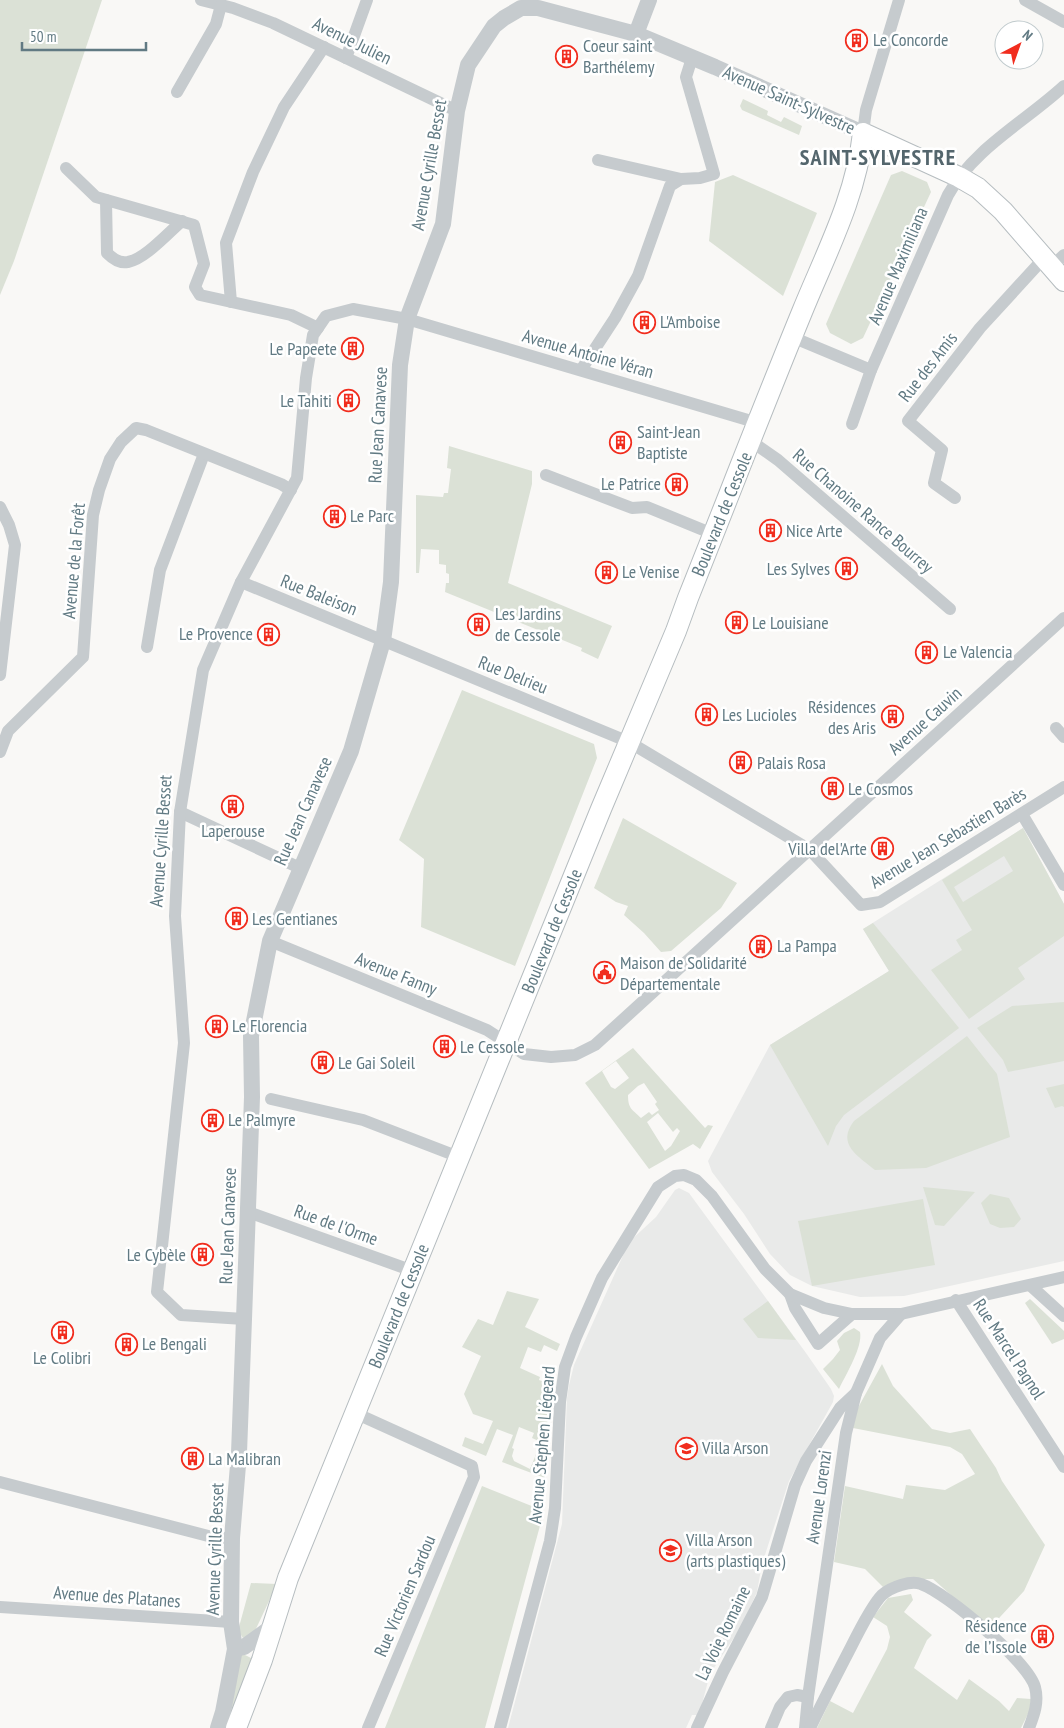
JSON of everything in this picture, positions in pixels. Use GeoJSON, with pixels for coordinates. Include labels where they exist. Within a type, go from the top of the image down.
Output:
{"type":"FeatureCollection","features":[{"type":"Feature","properties":{"kind":"main road","name":"Avenue Saint-Sylvestre"},"geometry":{"type":"LineString","coordinates":[[863,133],[959,177],[978,188],[1056,265]]}},
{"type":"Feature","properties":{"kind":"main road","name":"Boulevard de Cessole"},"geometry":{"type":"LineString","coordinates":[[238,1726],[288,1578],[676,631],[792,337],[851,196],[861,154],[863,133]]}},
{"type":"Feature","properties":{"kind":"street","name":"Avenue Julien"},"geometry":{"type":"LineString","coordinates":[[204,0],[273,23],[457,111]]}},
{"type":"Feature","properties":{"kind":"street"},"geometry":{"type":"LineString","coordinates":[[346,58],[367,0]]}},
{"type":"Feature","properties":{"kind":"street"},"geometry":{"type":"LineString","coordinates":[[636,34],[649,0]]}},
{"type":"Feature","properties":{"kind":"street"},"geometry":{"type":"LineString","coordinates":[[863,133],[866,110],[899,0]]}},
{"type":"Feature","properties":{"kind":"street"},"geometry":{"type":"LineString","coordinates":[[1025,0],[1064,22]]}},
{"type":"Feature","properties":{"kind":"street"},"geometry":{"type":"LineString","coordinates":[[177,92],[216,24],[220,5]]}},
{"type":"Feature","properties":{"kind":"street","name":"Avenue Saint-Sylvestre"},"geometry":{"type":"LineString","coordinates":[[504,18],[521,8],[538,8],[636,34],[863,133]]}},
{"type":"Feature","properties":{"kind":"street","name":"Avenue Cyrille Besset"},"geometry":{"type":"LineString","coordinates":[[407,319],[443,224],[457,111],[468,65],[494,26],[504,18]]}},
{"type":"Feature","properties":{"kind":"street"},"geometry":{"type":"LineString","coordinates":[[231,302],[226,243],[253,172],[284,107],[324,47]]}},
{"type":"Feature","properties":{"kind":"street"},"geometry":{"type":"LineString","coordinates":[[598,160],[681,180],[714,174],[686,77],[692,58]]}},
{"type":"Feature","properties":{"kind":"street","name":"Avenue Maximiliana"},"geometry":{"type":"LineString","coordinates":[[852,424],[871,370],[948,195],[959,177],[979,156],[1064,86]]}},
{"type":"Feature","properties":{"kind":"street"},"geometry":{"type":"LineString","coordinates":[[66,168],[96,197],[194,225],[204,264],[195,286],[200,295],[291,315],[318,328],[326,316],[353,309],[407,319]]}},
{"type":"Feature","properties":{"kind":"street"},"geometry":{"type":"LineString","coordinates":[[581,370],[615,318],[638,276],[670,186],[681,180]]}},
{"type":"Feature","properties":{"kind":"street"},"geometry":{"type":"LineString","coordinates":[[106,200],[107,253],[114,260],[127,262],[143,255],[182,222]]}},
{"type":"Feature","properties":{"kind":"street","name":"Rue des Amis"},"geometry":{"type":"LineString","coordinates":[[955,498],[934,482],[942,450],[908,421],[980,328],[1056,265]]}},
{"type":"Feature","properties":{"kind":"street","name":"Avenue Antoine Véran"},"geometry":{"type":"LineString","coordinates":[[407,319],[581,370],[755,432]]}},
{"type":"Feature","properties":{"kind":"street","name":"Rue Jean Canavese"},"geometry":{"type":"LineString","coordinates":[[244,1319],[252,1096],[251,1036],[270,941],[352,751],[383,640],[391,582],[400,366],[407,319]]}},
{"type":"Feature","properties":{"kind":"street","name":"Avenue Cyrille Besset"},"geometry":{"type":"LineString","coordinates":[[218,1728],[223,1712],[235,1649],[231,1622],[232,1538],[239,1453],[244,1319],[181,1315],[157,1292],[184,1043],[175,916],[180,812],[203,670],[241,582],[297,478],[306,378],[313,335],[318,328]]}},
{"type":"Feature","properties":{"kind":"street"},"geometry":{"type":"LineString","coordinates":[[792,337],[871,370]]}},
{"type":"Feature","properties":{"kind":"street","name":"Avenue de la Forêt"},"geometry":{"type":"LineString","coordinates":[[0,752],[8,731],[83,657],[93,515],[99,490],[110,459],[121,442],[136,428],[146,430],[281,484],[291,490]]}},
{"type":"Feature","properties":{"kind":"street","name":"Rue Chanoine Rance Bourrey"},"geometry":{"type":"LineString","coordinates":[[755,432],[778,460],[950,609]]}},
{"type":"Feature","properties":{"kind":"street"},"geometry":{"type":"LineString","coordinates":[[147,647],[160,570],[204,454]]}},
{"type":"Feature","properties":{"kind":"street"},"geometry":{"type":"LineString","coordinates":[[546,475],[632,508],[647,507],[713,534]]}},
{"type":"Feature","properties":{"kind":"street"},"geometry":{"type":"LineString","coordinates":[[0,507],[9,525],[15,545],[0,675]]}},
{"type":"Feature","properties":{"kind":"street","name":"Rue Baleison"},"geometry":{"type":"LineString","coordinates":[[241,582],[383,640]]}},
{"type":"Feature","properties":{"kind":"street","name":"Avenue Cauvin"},"geometry":{"type":"LineString","coordinates":[[507,1042],[524,1054],[551,1057],[575,1055],[595,1045],[1064,618]]}},
{"type":"Feature","properties":{"kind":"street","name":"Rue Delrieu"},"geometry":{"type":"LineString","coordinates":[[383,640],[629,742]]}},
{"type":"Feature","properties":{"kind":"street","name":"Avenue Jean Sebastien Barès"},"geometry":{"type":"LineString","coordinates":[[629,742],[810,850],[861,906],[880,902],[1064,787]]}},
{"type":"Feature","properties":{"kind":"street"},"geometry":{"type":"LineString","coordinates":[[180,812],[300,868]]}},
{"type":"Feature","properties":{"kind":"street"},"geometry":{"type":"LineString","coordinates":[[1022,814],[1064,885]]}},
{"type":"Feature","properties":{"kind":"street","name":"Avenue Fanny"},"geometry":{"type":"LineString","coordinates":[[270,941],[487,1030],[507,1042]]}},
{"type":"Feature","properties":{"kind":"street"},"geometry":{"type":"LineString","coordinates":[[271,1099],[363,1120],[459,1157]]}},
{"type":"Feature","properties":{"kind":"street","name":"Avenue Stephen Liégeard"},"geometry":{"type":"LineString","coordinates":[[500,1728],[550,1541],[556,1508],[560,1402],[565,1366],[602,1278],[658,1187],[675,1176],[684,1175],[696,1180],[712,1196],[765,1269],[790,1294],[824,1308],[852,1314],[901,1314],[1064,1277]]}},
{"type":"Feature","properties":{"kind":"street","name":"Rue de l'Orme"},"geometry":{"type":"LineString","coordinates":[[248,1212],[413,1271]]}},
{"type":"Feature","properties":{"kind":"street"},"geometry":{"type":"LineString","coordinates":[[1031,1286],[1064,1316]]}},
{"type":"Feature","properties":{"kind":"street"},"geometry":{"type":"LineString","coordinates":[[790,1294],[795,1308],[818,1344],[852,1314]]}},
{"type":"Feature","properties":{"kind":"street","name":"Rue Marcel Pagnol"},"geometry":{"type":"LineString","coordinates":[[956,1300],[1064,1467]]}},
{"type":"Feature","properties":{"kind":"street","name":"Avenue Lorenzi"},"geometry":{"type":"LineString","coordinates":[[806,1728],[808,1697],[846,1433],[856,1393],[880,1338],[901,1314]]}},
{"type":"Feature","properties":{"kind":"street","name":"La Voie Romaine"},"geometry":{"type":"LineString","coordinates":[[698,1728],[723,1672],[762,1597],[795,1485],[806,1461],[840,1408],[856,1393]]}},
{"type":"Feature","properties":{"kind":"street","name":"Rue Victorien Sardou"},"geometry":{"type":"LineString","coordinates":[[355,1413],[472,1466],[474,1477],[368,1728]]}},
{"type":"Feature","properties":{"kind":"street"},"geometry":{"type":"LineString","coordinates":[[0,1482],[216,1538],[232,1538]]}},
{"type":"Feature","properties":{"kind":"street"},"geometry":{"type":"LineString","coordinates":[[810,1728],[862,1625],[883,1594],[900,1585],[920,1583],[942,1594],[994,1638],[1026,1670],[1035,1687],[1036,1709],[1029,1728]]}},
{"type":"Feature","properties":{"kind":"street","name":"Avenue des Platanes"},"geometry":{"type":"LineString","coordinates":[[0,1607],[231,1622]]}},
{"type":"Feature","properties":{"kind":"street"},"geometry":{"type":"LineString","coordinates":[[235,1649],[244,1648],[273,1626]]}},
{"type":"Feature","properties":{"kind":"street"},"geometry":{"type":"LineString","coordinates":[[772,1728],[780,1707],[788,1697],[797,1695],[808,1697]]}},
{"type":"Feature","properties":{"kind":"shaded area"},"geometry":{"type":"Polygon","coordinates":[[[0,0],[102,0],[14,261],[0,295],[0,0]]]}},
{"type":"Feature","properties":{"kind":"shaded area"},"geometry":{"type":"Polygon","coordinates":[[[743,99],[768,111],[767,115],[781,122],[784,117],[802,126],[799,135],[742,110],[740,106],[743,99]]]}},
{"type":"Feature","properties":{"kind":"shaded area"},"geometry":{"type":"Polygon","coordinates":[[[902,171],[927,182],[931,192],[863,338],[851,344],[830,333],[826,324],[891,175],[902,171]]]}},
{"type":"Feature","properties":{"kind":"shaded area"},"geometry":{"type":"Polygon","coordinates":[[[733,175],[817,213],[783,296],[709,241],[715,182],[733,175]]]}},
{"type":"Feature","properties":{"kind":"shaded area"},"geometry":{"type":"Polygon","coordinates":[[[449,446],[532,471],[532,484],[508,583],[612,626],[598,659],[581,651],[582,648],[445,592],[446,583],[449,583],[449,574],[446,573],[446,565],[439,564],[439,550],[421,549],[419,573],[416,573],[416,495],[443,497],[444,493],[448,493],[451,469],[447,468],[449,446]]]}},
{"type":"Feature","properties":{"kind":"shaded area"},"geometry":{"type":"Polygon","coordinates":[[[462,690],[594,744],[597,758],[515,966],[421,927],[424,859],[399,840],[462,690]]]}},
{"type":"Feature","properties":{"kind":"shaded area"},"geometry":{"type":"Polygon","coordinates":[[[623,818],[737,883],[721,908],[671,951],[661,952],[624,915],[628,906],[616,902],[594,888],[623,818]]]}},
{"type":"Feature","properties":{"kind":"shaded area"},"geometry":{"type":"Polygon","coordinates":[[[1023,828],[1064,904],[1064,1261],[904,1296],[860,1297],[812,1286],[790,1275],[770,1254],[744,1214],[712,1172],[708,1161],[770,1045],[889,971],[863,929],[1023,828]]]}},
{"type":"Feature","properties":{"kind":"shaded area"},"geometry":{"type":"Polygon","coordinates":[[[1023,828],[1064,904],[1064,936],[1018,968],[1025,979],[969,1019],[931,970],[962,950],[956,940],[972,930],[942,880],[1023,828]],[[1004,856],[954,887],[963,902],[1013,871],[1004,856]]]}},
{"type":"Feature","properties":{"kind":"shaded area"},"geometry":{"type":"Polygon","coordinates":[[[873,923],[959,1028],[844,1115],[836,1126],[828,1146],[770,1045],[889,971],[863,929],[873,923]]]}},
{"type":"Feature","properties":{"kind":"shaded area"},"geometry":{"type":"Polygon","coordinates":[[[1064,1002],[1064,1061],[1008,1072],[1003,1060],[977,1028],[1012,1006],[1064,1002]]]}},
{"type":"Feature","properties":{"kind":"shaded area"},"geometry":{"type":"Polygon","coordinates":[[[967,1036],[997,1074],[1010,1137],[926,1168],[875,1170],[851,1149],[848,1143],[847,1136],[854,1121],[967,1036]]]}},
{"type":"Feature","properties":{"kind":"shaded area"},"geometry":{"type":"Polygon","coordinates":[[[633,1048],[705,1128],[708,1125],[713,1126],[700,1149],[693,1144],[649,1169],[585,1083],[633,1048]],[[616,1061],[602,1071],[611,1087],[615,1089],[629,1078],[616,1061]],[[644,1083],[628,1095],[630,1106],[641,1118],[649,1112],[652,1115],[659,1110],[655,1104],[657,1102],[644,1083]],[[658,1113],[647,1122],[665,1151],[671,1146],[680,1131],[677,1128],[673,1132],[658,1113]]]}},
{"type":"Feature","properties":{"kind":"shaded area"},"geometry":{"type":"Polygon","coordinates":[[[1064,1084],[1064,1107],[1055,1108],[1046,1088],[1064,1084]]]}},
{"type":"Feature","properties":{"kind":"shaded area"},"geometry":{"type":"Polygon","coordinates":[[[923,1187],[975,1192],[944,1226],[935,1225],[923,1187]]]}},
{"type":"Feature","properties":{"kind":"shaded area","name":"Villa Arson"},"geometry":{"type":"Polygon","coordinates":[[[679,1188],[689,1193],[806,1353],[831,1389],[834,1396],[833,1402],[789,1481],[762,1564],[757,1592],[741,1627],[710,1674],[699,1715],[692,1715],[686,1728],[508,1728],[562,1524],[567,1398],[574,1365],[629,1242],[656,1217],[675,1190],[679,1188]]]}},
{"type":"Feature","properties":{"kind":"shaded area"},"geometry":{"type":"Polygon","coordinates":[[[990,1194],[1009,1198],[1021,1219],[1014,1227],[1000,1228],[990,1224],[981,1203],[990,1194]]]}},
{"type":"Feature","properties":{"kind":"shaded area"},"geometry":{"type":"Polygon","coordinates":[[[923,1199],[935,1265],[812,1286],[798,1221],[923,1199]]]}},
{"type":"Feature","properties":{"kind":"shaded area"},"geometry":{"type":"Polygon","coordinates":[[[507,1291],[539,1299],[525,1327],[560,1344],[557,1351],[544,1345],[541,1352],[528,1347],[520,1368],[540,1377],[539,1380],[549,1384],[545,1478],[502,1462],[513,1435],[497,1429],[486,1456],[462,1446],[465,1437],[483,1444],[493,1421],[473,1414],[464,1394],[481,1356],[462,1347],[478,1319],[493,1325],[507,1291]],[[519,1427],[512,1448],[514,1449],[512,1456],[514,1461],[530,1469],[541,1442],[532,1438],[534,1433],[519,1427]]]}},
{"type":"Feature","properties":{"kind":"shaded area"},"geometry":{"type":"Polygon","coordinates":[[[1030,1299],[1064,1331],[1064,1339],[1052,1344],[1025,1303],[1030,1299]]]}},
{"type":"Feature","properties":{"kind":"shaded area"},"geometry":{"type":"Polygon","coordinates":[[[768,1301],[796,1340],[758,1338],[743,1319],[768,1301]]]}},
{"type":"Feature","properties":{"kind":"shaded area"},"geometry":{"type":"Polygon","coordinates":[[[854,1328],[860,1332],[859,1345],[839,1389],[823,1369],[840,1350],[837,1341],[844,1333],[854,1328]]]}},
{"type":"Feature","properties":{"kind":"shaded area"},"geometry":{"type":"Polygon","coordinates":[[[882,1364],[893,1386],[932,1429],[950,1433],[970,1429],[1045,1545],[1024,1591],[989,1629],[933,1579],[917,1579],[883,1587],[865,1569],[834,1562],[845,1486],[903,1499],[906,1485],[945,1490],[975,1474],[962,1454],[950,1447],[853,1428],[854,1415],[882,1364]]]}},
{"type":"Feature","properties":{"kind":"shaded area"},"geometry":{"type":"Polygon","coordinates":[[[482,1486],[544,1511],[485,1728],[385,1728],[482,1486]]]}},
{"type":"Feature","properties":{"kind":"shaded area"},"geometry":{"type":"Polygon","coordinates":[[[251,1583],[277,1584],[254,1633],[243,1638],[239,1632],[239,1627],[251,1583]]]}},
{"type":"Feature","properties":{"kind":"shaded area"},"geometry":{"type":"Polygon","coordinates":[[[911,1594],[913,1600],[904,1612],[932,1635],[927,1640],[914,1668],[957,1700],[969,1679],[999,1701],[1009,1711],[1017,1698],[1031,1699],[1030,1710],[1021,1728],[817,1728],[830,1701],[853,1713],[887,1649],[890,1637],[887,1626],[873,1617],[888,1598],[911,1594]]]}},
{"type":"Feature","properties":{"kind":"shaded area"},"geometry":{"type":"Polygon","coordinates":[[[243,1654],[255,1660],[235,1714],[225,1718],[240,1656],[243,1654]]]}},
{"type":"Feature","properties":{"kind":"place","name":"Le Concorde"},"geometry":{"type":"Point","coordinates":[857,40]}},
{"type":"Feature","properties":{"kind":"place","name":"Coeur saint Barthélemy"},"geometry":{"type":"Point","coordinates":[567,56]}},
{"type":"Feature","properties":{"kind":"place","name":"L'Amboise"},"geometry":{"type":"Point","coordinates":[644,322]}},
{"type":"Feature","properties":{"kind":"place","name":"Le Papeete"},"geometry":{"type":"Point","coordinates":[353,349]}},
{"type":"Feature","properties":{"kind":"place","name":"Le Tahiti"},"geometry":{"type":"Point","coordinates":[348,401]}},
{"type":"Feature","properties":{"kind":"place","name":"Saint-Jean Baptiste"},"geometry":{"type":"Point","coordinates":[621,442]}},
{"type":"Feature","properties":{"kind":"place","name":"Le Patrice"},"geometry":{"type":"Point","coordinates":[677,484]}},
{"type":"Feature","properties":{"kind":"place","name":"Le Parc"},"geometry":{"type":"Point","coordinates":[334,516]}},
{"type":"Feature","properties":{"kind":"place","name":"Nice Arte"},"geometry":{"type":"Point","coordinates":[770,531]}},
{"type":"Feature","properties":{"kind":"place","name":"Les Sylves"},"geometry":{"type":"Point","coordinates":[846,569]}},
{"type":"Feature","properties":{"kind":"place","name":"Le Venise"},"geometry":{"type":"Point","coordinates":[606,572]}},
{"type":"Feature","properties":{"kind":"place","name":"Le Louisiane"},"geometry":{"type":"Point","coordinates":[736,623]}},
{"type":"Feature","properties":{"kind":"place","name":"Les Jardins de Cessole"},"geometry":{"type":"Point","coordinates":[479,624]}},
{"type":"Feature","properties":{"kind":"place","name":"Le Provence"},"geometry":{"type":"Point","coordinates":[269,634]}},
{"type":"Feature","properties":{"kind":"place","name":"Le Valencia"},"geometry":{"type":"Point","coordinates":[927,652]}},
{"type":"Feature","properties":{"kind":"place","name":"Les Lucioles"},"geometry":{"type":"Point","coordinates":[706,715]}},
{"type":"Feature","properties":{"kind":"place","name":"Résidences des Aris"},"geometry":{"type":"Point","coordinates":[892,717]}},
{"type":"Feature","properties":{"kind":"place","name":"Palais Rosa"},"geometry":{"type":"Point","coordinates":[741,763]}},
{"type":"Feature","properties":{"kind":"place","name":"Le Cosmos"},"geometry":{"type":"Point","coordinates":[832,789]}},
{"type":"Feature","properties":{"kind":"place","name":"Laperouse"},"geometry":{"type":"Point","coordinates":[233,806]}},
{"type":"Feature","properties":{"kind":"place","name":"Villa del'Arte"},"geometry":{"type":"Point","coordinates":[883,849]}},
{"type":"Feature","properties":{"kind":"place","name":"Les Gentianes"},"geometry":{"type":"Point","coordinates":[236,919]}},
{"type":"Feature","properties":{"kind":"place","name":"La Pampa"},"geometry":{"type":"Point","coordinates":[761,946]}},
{"type":"Feature","properties":{"kind":"place","name":"Maison de Solidarité Départementale"},"geometry":{"type":"Point","coordinates":[604,973]}},
{"type":"Feature","properties":{"kind":"place","name":"Le Florencia"},"geometry":{"type":"Point","coordinates":[216,1026]}},
{"type":"Feature","properties":{"kind":"place","name":"Le Cessole"},"geometry":{"type":"Point","coordinates":[444,1047]}},
{"type":"Feature","properties":{"kind":"place","name":"Le Gai Soleil"},"geometry":{"type":"Point","coordinates":[322,1063]}},
{"type":"Feature","properties":{"kind":"place","name":"Le Palmyre"},"geometry":{"type":"Point","coordinates":[212,1120]}},
{"type":"Feature","properties":{"kind":"place","name":"Le Cybèle"},"geometry":{"type":"Point","coordinates":[202,1255]}},
{"type":"Feature","properties":{"kind":"place","name":"Le Colibri"},"geometry":{"type":"Point","coordinates":[62,1333]}},
{"type":"Feature","properties":{"kind":"place","name":"Le Bengali"},"geometry":{"type":"Point","coordinates":[126,1344]}},
{"type":"Feature","properties":{"kind":"place","name":"Villa Arson"},"geometry":{"type":"Point","coordinates":[686,1448]}},
{"type":"Feature","properties":{"kind":"place","name":"La Malibran"},"geometry":{"type":"Point","coordinates":[192,1459]}},
{"type":"Feature","properties":{"kind":"place","name":"Villa Arson (arts plastiques)"},"geometry":{"type":"Point","coordinates":[670,1550]}},
{"type":"Feature","properties":{"kind":"place","name":"Résidence de l’Issole"},"geometry":{"type":"Point","coordinates":[1043,1636]}},
{"type":"Feature","properties":{"kind":"district","name":"SAINT-SYLVESTRE"},"geometry":{"type":"Point","coordinates":[878,157]}}]}
